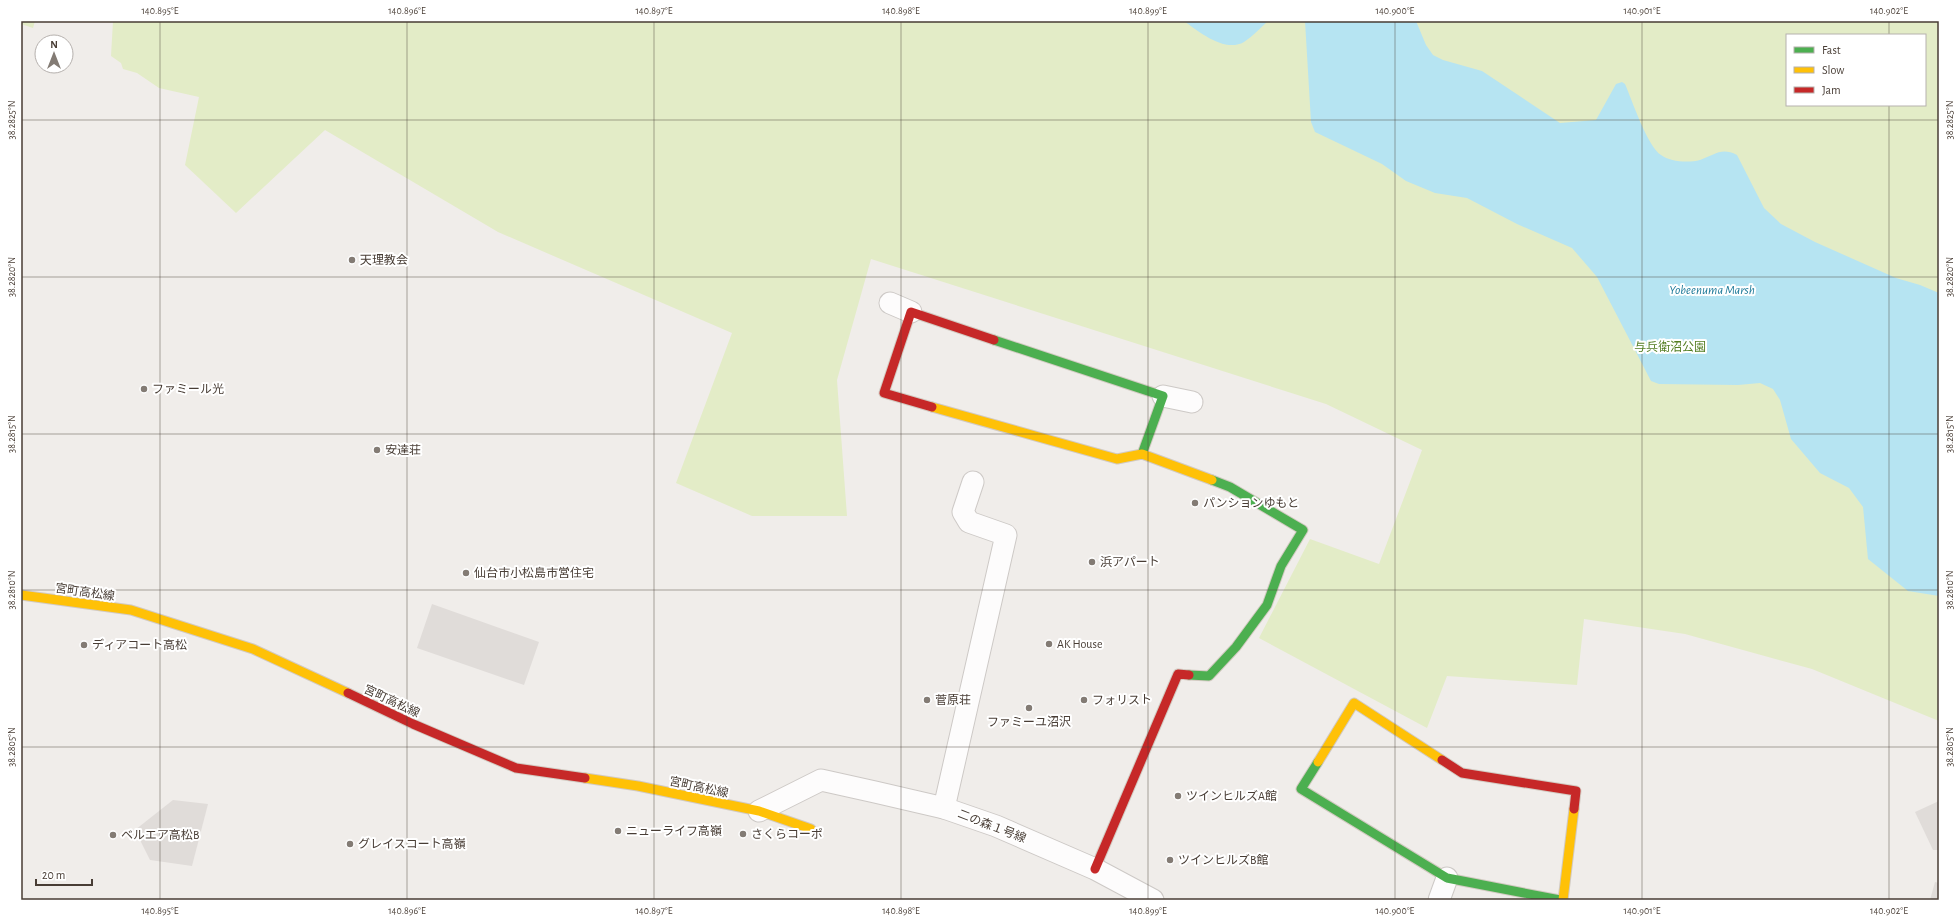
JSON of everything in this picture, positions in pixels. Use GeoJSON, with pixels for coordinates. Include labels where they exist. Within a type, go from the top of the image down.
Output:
{"type":"FeatureCollection","features":[{"type":"Feature","properties":{"kind":"street"},"geometry":{"type":"LineString","coordinates":[[890,303],[911,312],[1162,396],[1192,402]]}},
{"type":"Feature","properties":{"kind":"street"},"geometry":{"type":"LineString","coordinates":[[911,312],[884,393],[1117,459],[1142,454],[1230,487],[1303,530],[1281,566],[1267,605],[1236,647],[1209,676],[1178,674],[1095,869]]}},
{"type":"Feature","properties":{"kind":"street"},"geometry":{"type":"LineString","coordinates":[[1142,454],[1162,396]]}},
{"type":"Feature","properties":{"kind":"street"},"geometry":{"type":"LineString","coordinates":[[944,808],[1006,535],[969,522],[963,512],[973,482]]}},
{"type":"Feature","properties":{"kind":"street","name":"宮町高松線"},"geometry":{"type":"LineString","coordinates":[[21,595],[131,610],[253,649],[412,724],[516,768],[638,786],[759,812],[811,829]]}},
{"type":"Feature","properties":{"kind":"street"},"geometry":{"type":"LineString","coordinates":[[1354,703],[1462,773],[1576,791],[1562,900],[1447,878],[1301,789],[1354,703]]}},
{"type":"Feature","properties":{"kind":"street","name":"二の森１号線"},"geometry":{"type":"LineString","coordinates":[[759,812],[822,780],[944,808],[996,826],[1095,869],[1153,900]]}},
{"type":"Feature","properties":{"kind":"street"},"geometry":{"type":"LineString","coordinates":[[1439,900],[1447,878]]}},
{"type":"Feature","properties":{"kind":"green space"},"geometry":{"type":"Polygon","coordinates":[[[21,21],[35,21],[33,28],[21,24],[21,21]]]}},
{"type":"Feature","properties":{"kind":"green space","name":"与兵衛沼公園"},"geometry":{"type":"Polygon","coordinates":[[[113,21],[1939,21],[1939,721],[1812,669],[1685,634],[1584,619],[1577,685],[1447,676],[1427,728],[1259,638],[1310,539],[1379,564],[1422,450],[1326,404],[871,259],[837,380],[847,516],[752,516],[676,483],[732,333],[498,232],[325,130],[236,213],[185,165],[199,97],[159,88],[137,73],[123,69],[121,63],[111,56],[113,21]]]}},
{"type":"Feature","properties":{"kind":"shaded area"},"geometry":{"type":"Polygon","coordinates":[[[432,604],[539,642],[524,685],[417,648],[432,604]]]}},
{"type":"Feature","properties":{"kind":"shaded area"},"geometry":{"type":"Polygon","coordinates":[[[173,800],[208,804],[192,866],[150,860],[135,830],[173,800]]]}},
{"type":"Feature","properties":{"kind":"shaded area"},"geometry":{"type":"Polygon","coordinates":[[[1939,801],[1939,850],[1933,850],[1915,812],[1939,801]]]}},
{"type":"Feature","properties":{"kind":"shaded area"},"geometry":{"type":"Polygon","coordinates":[[[1935,882],[1939,883],[1939,900],[1930,900],[1935,882]]]}},
{"type":"Feature","properties":{"kind":"water"},"geometry":{"type":"Polygon","coordinates":[[[1184,21],[1268,21],[1244,42],[1237,45],[1229,45],[1212,40],[1184,21]]]}},
{"type":"Feature","properties":{"kind":"water","name":"Yobeenuma Marsh"},"geometry":{"type":"Polygon","coordinates":[[[1305,21],[1416,21],[1426,45],[1433,55],[1443,60],[1482,71],[1560,123],[1596,120],[1616,84],[1622,82],[1625,84],[1645,133],[1650,142],[1661,155],[1669,159],[1685,162],[1700,160],[1722,152],[1737,155],[1764,208],[1781,224],[1815,242],[1896,278],[1920,285],[1939,293],[1939,596],[1908,591],[1868,559],[1863,507],[1849,488],[1820,473],[1791,439],[1780,400],[1773,389],[1760,383],[1738,385],[1659,384],[1651,381],[1597,277],[1572,248],[1517,224],[1467,198],[1435,193],[1406,181],[1382,164],[1315,132],[1311,122],[1305,21]]]}},
{"type":"Feature","properties":{"kind":"traffic: fast"},"geometry":{"type":"LineString","coordinates":[[994,340],[1163,396],[1142,454]]}},
{"type":"Feature","properties":{"kind":"traffic: fast"},"geometry":{"type":"LineString","coordinates":[[1189,675],[1209,676],[1236,647],[1267,605],[1281,566],[1303,530],[1230,487],[1212,480]]}},
{"type":"Feature","properties":{"kind":"traffic: fast"},"geometry":{"type":"LineString","coordinates":[[1318,762],[1301,789],[1447,878],[1560,900]]}},
{"type":"Feature","properties":{"kind":"traffic: slow"},"geometry":{"type":"LineString","coordinates":[[932,407],[1117,459],[1142,454],[1212,480]]}},
{"type":"Feature","properties":{"kind":"traffic: slow"},"geometry":{"type":"LineString","coordinates":[[21,595],[131,610],[253,649],[348,693]]}},
{"type":"Feature","properties":{"kind":"traffic: slow"},"geometry":{"type":"LineString","coordinates":[[1318,762],[1354,703],[1442,760]]}},
{"type":"Feature","properties":{"kind":"traffic: slow"},"geometry":{"type":"LineString","coordinates":[[585,778],[638,786],[759,811],[811,829]]}},
{"type":"Feature","properties":{"kind":"traffic: slow"},"geometry":{"type":"LineString","coordinates":[[1563,900],[1574,809]]}},
{"type":"Feature","properties":{"kind":"traffic: jam"},"geometry":{"type":"LineString","coordinates":[[932,407],[884,393],[911,312],[994,340]]}},
{"type":"Feature","properties":{"kind":"traffic: jam"},"geometry":{"type":"LineString","coordinates":[[1095,869],[1178,674],[1189,675]]}},
{"type":"Feature","properties":{"kind":"traffic: jam"},"geometry":{"type":"LineString","coordinates":[[348,693],[413,724],[516,768],[585,778]]}},
{"type":"Feature","properties":{"kind":"traffic: jam"},"geometry":{"type":"LineString","coordinates":[[1442,760],[1462,773],[1576,791],[1574,809]]}},
{"type":"Feature","properties":{"kind":"place","name":"天理教会"},"geometry":{"type":"Point","coordinates":[352,260]}},
{"type":"Feature","properties":{"kind":"place","name":"ファミール光"},"geometry":{"type":"Point","coordinates":[144,389]}},
{"type":"Feature","properties":{"kind":"place","name":"安達荘"},"geometry":{"type":"Point","coordinates":[377,450]}},
{"type":"Feature","properties":{"kind":"place","name":"パンションゆもと"},"geometry":{"type":"Point","coordinates":[1195,503]}},
{"type":"Feature","properties":{"kind":"place","name":"浜アパート"},"geometry":{"type":"Point","coordinates":[1092,562]}},
{"type":"Feature","properties":{"kind":"place","name":"仙台市小松島市営住宅"},"geometry":{"type":"Point","coordinates":[466,573]}},
{"type":"Feature","properties":{"kind":"place","name":"AK House"},"geometry":{"type":"Point","coordinates":[1049,644]}},
{"type":"Feature","properties":{"kind":"place","name":"ディアコート高松"},"geometry":{"type":"Point","coordinates":[84,645]}},
{"type":"Feature","properties":{"kind":"place","name":"菅原荘"},"geometry":{"type":"Point","coordinates":[927,700]}},
{"type":"Feature","properties":{"kind":"place","name":"フォリスト"},"geometry":{"type":"Point","coordinates":[1084,700]}},
{"type":"Feature","properties":{"kind":"place","name":"ファミーユ沼沢"},"geometry":{"type":"Point","coordinates":[1029,708]}},
{"type":"Feature","properties":{"kind":"place","name":"ツインヒルズA館"},"geometry":{"type":"Point","coordinates":[1178,796]}},
{"type":"Feature","properties":{"kind":"place","name":"ニューライフ高嶺"},"geometry":{"type":"Point","coordinates":[618,831]}},
{"type":"Feature","properties":{"kind":"place","name":"さくらコーポ"},"geometry":{"type":"Point","coordinates":[743,834]}},
{"type":"Feature","properties":{"kind":"place","name":"ベルエア高松B"},"geometry":{"type":"Point","coordinates":[113,835]}},
{"type":"Feature","properties":{"kind":"place","name":"グレイスコート高嶺"},"geometry":{"type":"Point","coordinates":[350,844]}},
{"type":"Feature","properties":{"kind":"place","name":"ツインヒルズB館"},"geometry":{"type":"Point","coordinates":[1170,860]}}]}
